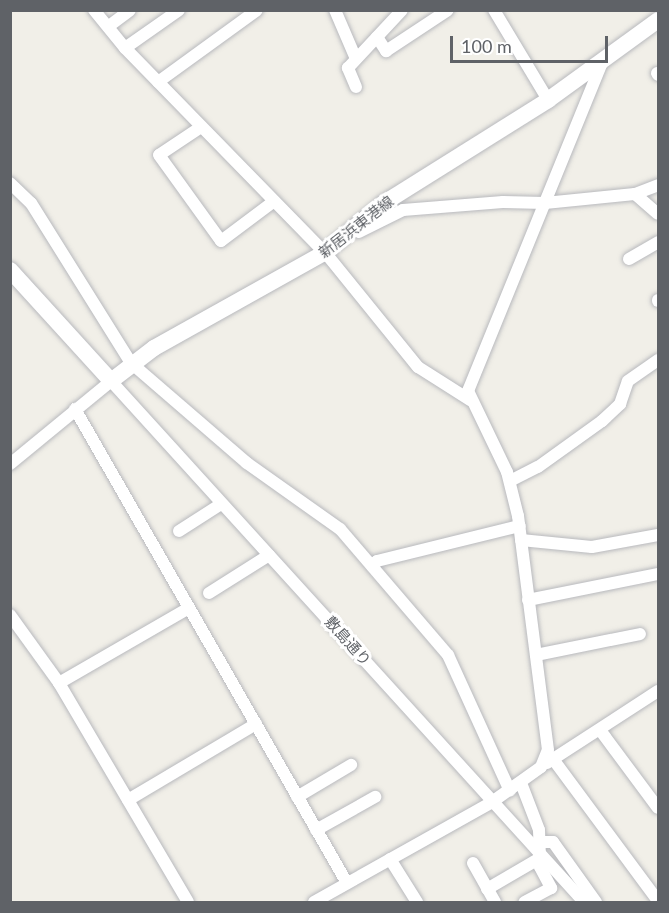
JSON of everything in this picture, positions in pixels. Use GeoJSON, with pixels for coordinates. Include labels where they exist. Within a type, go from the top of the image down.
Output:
{"type":"FeatureCollection","features":[{"type":"Feature","properties":{"kind":"main road","name":"新居浜東港線"},"geometry":{"type":"LineString","coordinates":[[111,381],[131,363],[326,255],[384,203],[548,100],[658,20]]}},
{"type":"Feature","properties":{"kind":"main road"},"geometry":{"type":"LineString","coordinates":[[10,270],[111,381]]}},
{"type":"Feature","properties":{"kind":"street"},"geometry":{"type":"LineString","coordinates":[[94,10],[125,48],[326,255],[418,367],[470,400]]}},
{"type":"Feature","properties":{"kind":"street"},"geometry":{"type":"LineString","coordinates":[[109,26],[130,10]]}},
{"type":"Feature","properties":{"kind":"street"},"geometry":{"type":"LineString","coordinates":[[125,48],[179,10]]}},
{"type":"Feature","properties":{"kind":"street"},"geometry":{"type":"LineString","coordinates":[[158,82],[257,10]]}},
{"type":"Feature","properties":{"kind":"street"},"geometry":{"type":"LineString","coordinates":[[335,10],[356,59]]}},
{"type":"Feature","properties":{"kind":"street"},"geometry":{"type":"LineString","coordinates":[[356,87],[347,76],[348,68],[402,10]]}},
{"type":"Feature","properties":{"kind":"street"},"geometry":{"type":"LineString","coordinates":[[377,37],[386,51],[448,10]]}},
{"type":"Feature","properties":{"kind":"street"},"geometry":{"type":"LineString","coordinates":[[494,10],[548,100]]}},
{"type":"Feature","properties":{"kind":"street"},"geometry":{"type":"LineString","coordinates":[[541,766],[549,750],[520,526],[510,481],[470,400],[468,391],[602,62]]}},
{"type":"Feature","properties":{"kind":"street"},"geometry":{"type":"LineString","coordinates":[[201,127],[159,155],[221,241],[273,202]]}},
{"type":"Feature","properties":{"kind":"street"},"geometry":{"type":"LineString","coordinates":[[10,183],[31,203],[131,363],[247,463],[340,529],[448,655],[510,791]]}},
{"type":"Feature","properties":{"kind":"street"},"geometry":{"type":"LineString","coordinates":[[326,255],[364,228],[403,210],[503,202],[545,203],[635,194],[658,185]]}},
{"type":"Feature","properties":{"kind":"street"},"geometry":{"type":"LineString","coordinates":[[635,194],[658,214]]}},
{"type":"Feature","properties":{"kind":"street"},"geometry":{"type":"LineString","coordinates":[[629,259],[658,242]]}},
{"type":"Feature","properties":{"kind":"street"},"geometry":{"type":"LineString","coordinates":[[510,481],[538,468],[602,421],[620,404],[628,381],[658,360]]}},
{"type":"Feature","properties":{"kind":"street"},"geometry":{"type":"LineString","coordinates":[[10,464],[111,381]]}},
{"type":"Feature","properties":{"kind":"street","name":"敷島通り"},"geometry":{"type":"LineString","coordinates":[[111,381],[584,903]]}},
{"type":"Feature","properties":{"kind":"street"},"geometry":{"type":"LineString","coordinates":[[75,409],[347,883]]}},
{"type":"Feature","properties":{"kind":"street"},"geometry":{"type":"LineString","coordinates":[[179,531],[221,504]]}},
{"type":"Feature","properties":{"kind":"street"},"geometry":{"type":"LineString","coordinates":[[372,566],[376,561],[520,526]]}},
{"type":"Feature","properties":{"kind":"street"},"geometry":{"type":"LineString","coordinates":[[521,540],[592,547],[658,535]]}},
{"type":"Feature","properties":{"kind":"street"},"geometry":{"type":"LineString","coordinates":[[209,593],[269,555]]}},
{"type":"Feature","properties":{"kind":"street"},"geometry":{"type":"LineString","coordinates":[[528,600],[658,574]]}},
{"type":"Feature","properties":{"kind":"street"},"geometry":{"type":"LineString","coordinates":[[59,683],[189,608]]}},
{"type":"Feature","properties":{"kind":"street"},"geometry":{"type":"LineString","coordinates":[[10,615],[59,683],[188,903]]}},
{"type":"Feature","properties":{"kind":"street"},"geometry":{"type":"LineString","coordinates":[[536,655],[640,634]]}},
{"type":"Feature","properties":{"kind":"street"},"geometry":{"type":"LineString","coordinates":[[314,903],[510,791],[541,766],[658,691]]}},
{"type":"Feature","properties":{"kind":"street"},"geometry":{"type":"LineString","coordinates":[[128,800],[256,724]]}},
{"type":"Feature","properties":{"kind":"street"},"geometry":{"type":"LineString","coordinates":[[600,730],[658,808]]}},
{"type":"Feature","properties":{"kind":"street"},"geometry":{"type":"LineString","coordinates":[[553,759],[658,901]]}},
{"type":"Feature","properties":{"kind":"street"},"geometry":{"type":"LineString","coordinates":[[297,797],[351,765]]}},
{"type":"Feature","properties":{"kind":"street"},"geometry":{"type":"LineString","coordinates":[[521,783],[541,842],[540,867],[551,888],[525,903]]}},
{"type":"Feature","properties":{"kind":"street"},"geometry":{"type":"LineString","coordinates":[[316,830],[375,797]]}},
{"type":"Feature","properties":{"kind":"street"},"geometry":{"type":"LineString","coordinates":[[541,842],[553,842],[596,903]]}},
{"type":"Feature","properties":{"kind":"street"},"geometry":{"type":"LineString","coordinates":[[488,890],[542,857]]}},
{"type":"Feature","properties":{"kind":"street"},"geometry":{"type":"LineString","coordinates":[[390,859],[417,903]]}},
{"type":"Feature","properties":{"kind":"street"},"geometry":{"type":"LineString","coordinates":[[472,863],[495,903]]}}]}
